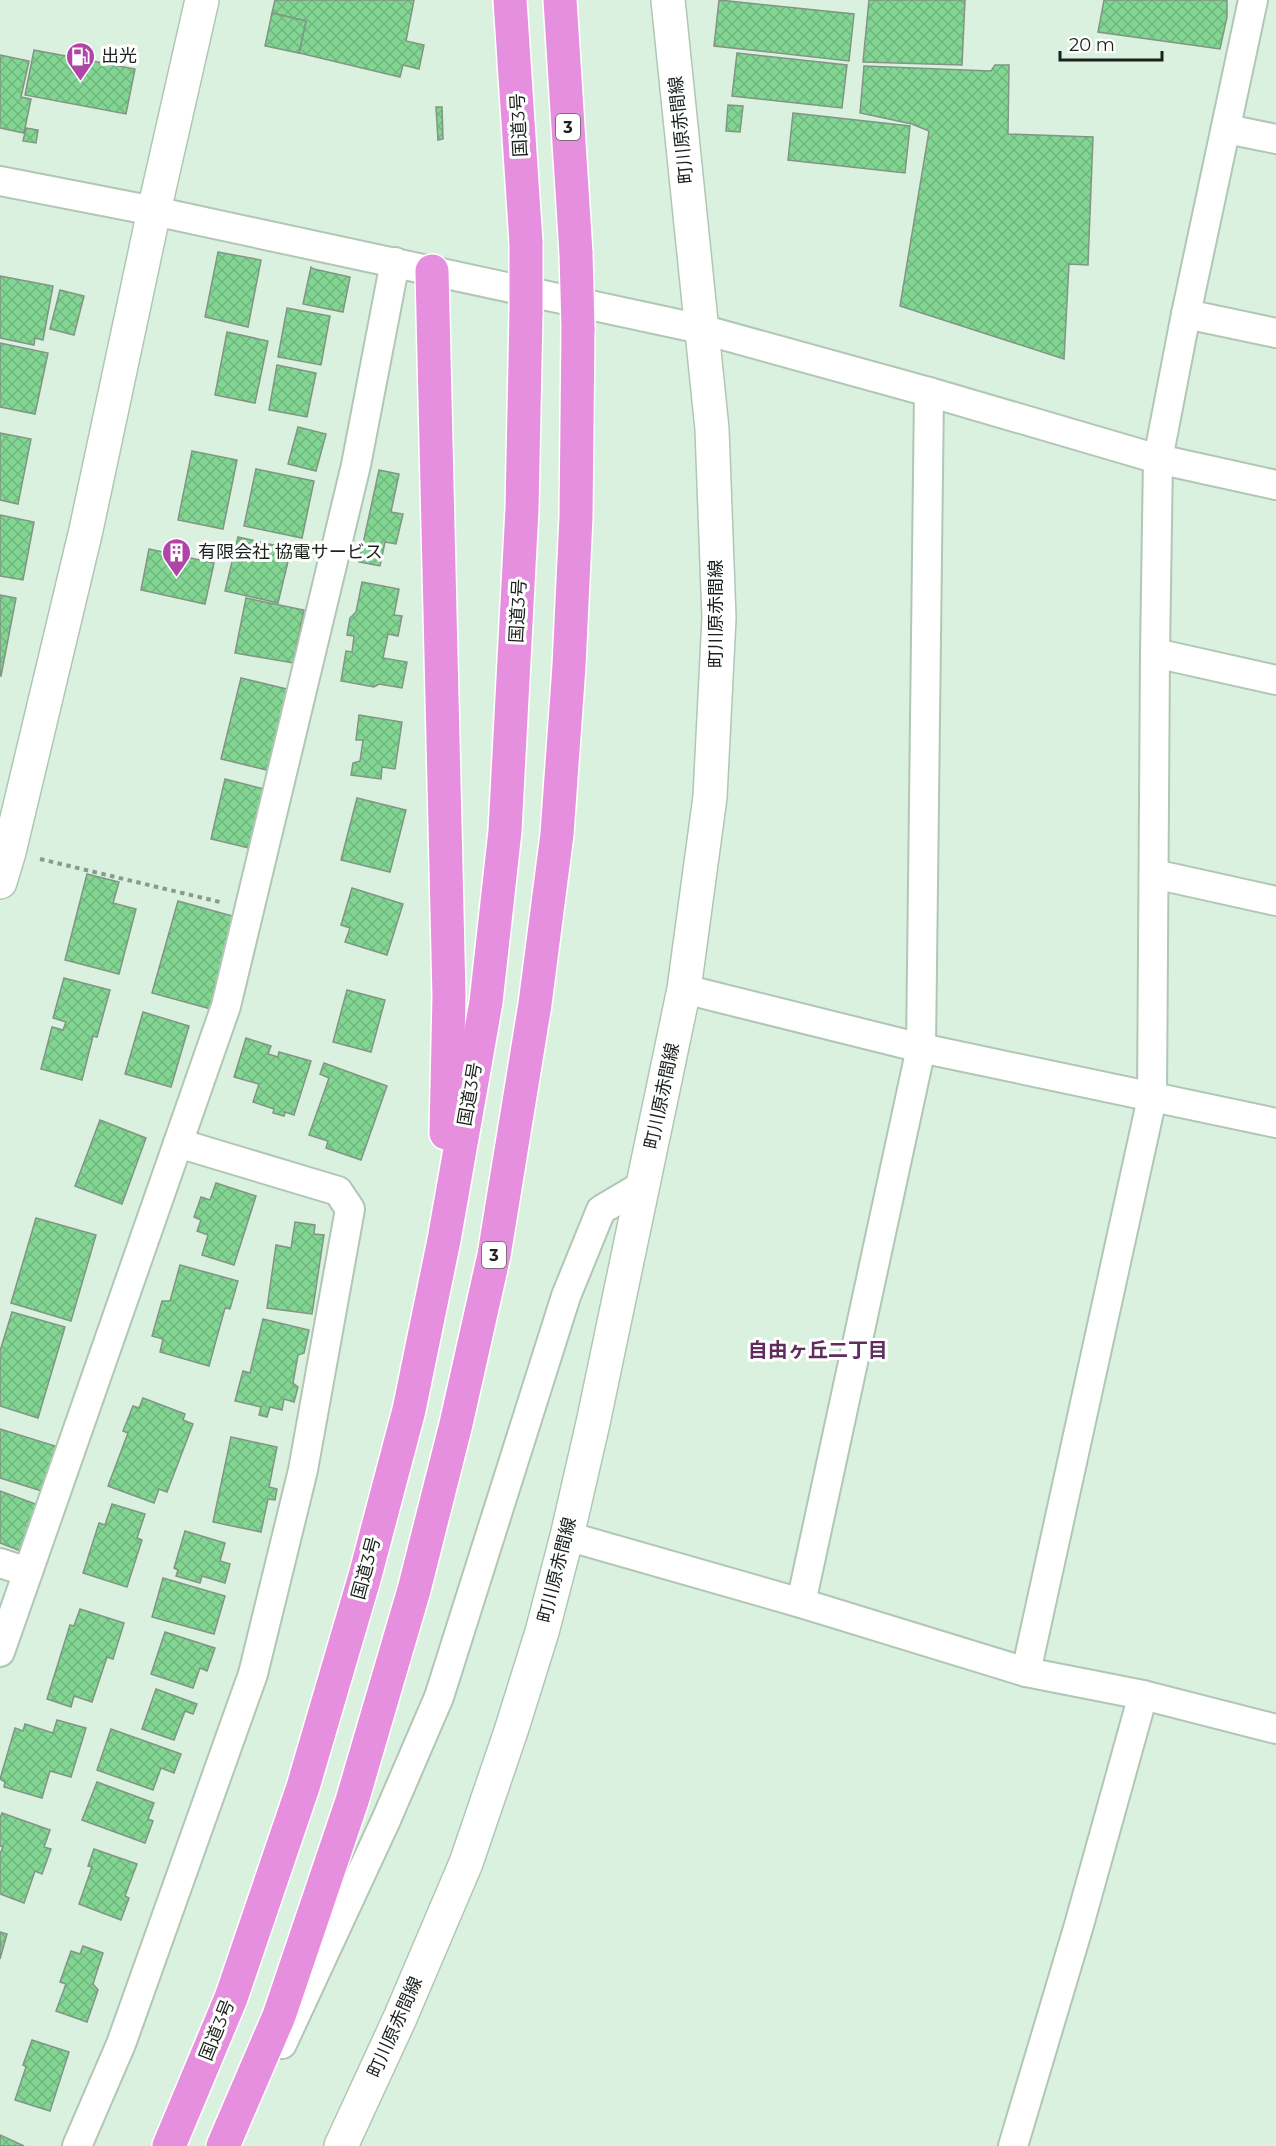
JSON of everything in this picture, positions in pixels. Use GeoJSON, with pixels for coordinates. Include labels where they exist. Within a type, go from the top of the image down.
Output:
{"type":"FeatureCollection","features":[{"type":"Feature","properties":{"kind":"highway","name":"国道3号"},"geometry":{"type":"LineString","coordinates":[[169,2146],[231,1998],[303,1788],[362,1587],[403,1432],[444,1240],[486,1002],[505,831],[522,509],[525,243],[510,0]]}},
{"type":"Feature","properties":{"kind":"highway","name":"3"},"geometry":{"type":"LineString","coordinates":[[223,2146],[279,2016],[352,1801],[417,1579],[456,1424],[494,1255],[536,1005],[557,834],[576,528],[578,328],[576,253],[560,0]]}},
{"type":"Feature","properties":{"kind":"highway"},"geometry":{"type":"LineString","coordinates":[[432,271],[449,984],[444,1240]]}},
{"type":"Feature","properties":{"kind":"main road"},"geometry":{"type":"LineString","coordinates":[[3,861],[86,530],[202,0]]}},
{"type":"Feature","properties":{"kind":"main road","name":"町川原赤間線"},"geometry":{"type":"LineString","coordinates":[[341,2146],[400,2018],[466,1863],[542,1632],[567,1536],[684,988],[710,796],[719,618],[712,429],[668,0]]}},
{"type":"Feature","properties":{"kind":"street"},"geometry":{"type":"LineString","coordinates":[[1026,1672],[1152,1098],[1158,459],[1186,314],[1253,0]]}},
{"type":"Feature","properties":{"kind":"street"},"geometry":{"type":"LineString","coordinates":[[1227,129],[1276,139]]}},
{"type":"Feature","properties":{"kind":"street"},"geometry":{"type":"LineString","coordinates":[[0,181],[154,211],[701,329],[1158,459],[1276,485]]}},
{"type":"Feature","properties":{"kind":"street"},"geometry":{"type":"LineString","coordinates":[[0,1652],[226,1006],[356,465],[395,262]]}},
{"type":"Feature","properties":{"kind":"street"},"geometry":{"type":"LineString","coordinates":[[1186,314],[1276,333]]}},
{"type":"Feature","properties":{"kind":"street"},"geometry":{"type":"LineString","coordinates":[[801,1603],[921,1048],[929,392]]}},
{"type":"Feature","properties":{"kind":"street"},"geometry":{"type":"LineString","coordinates":[[1155,653],[1276,680]]}},
{"type":"Feature","properties":{"kind":"street"},"geometry":{"type":"LineString","coordinates":[[1154,874],[1276,901]]}},
{"type":"Feature","properties":{"kind":"street"},"geometry":{"type":"LineString","coordinates":[[684,988],[921,1048],[1276,1123]]}},
{"type":"Feature","properties":{"kind":"street"},"geometry":{"type":"LineString","coordinates":[[76,2146],[121,2044],[253,1674],[303,1470],[350,1209],[338,1191],[178,1143]]}},
{"type":"Feature","properties":{"kind":"street"},"geometry":{"type":"LineString","coordinates":[[229,2146],[291,2026],[386,1820],[439,1697],[563,1308],[601,1210],[643,1185]]}},
{"type":"Feature","properties":{"kind":"street"},"geometry":{"type":"LineString","coordinates":[[567,1536],[801,1603],[1026,1672],[1143,1695],[1276,1729]]}},
{"type":"Feature","properties":{"kind":"street"},"geometry":{"type":"LineString","coordinates":[[0,1563],[28,1572]]}},
{"type":"Feature","properties":{"kind":"street"},"geometry":{"type":"LineString","coordinates":[[1013,2146],[1079,1925],[1143,1695]]}},
{"type":"Feature","properties":{"kind":"path"},"geometry":{"type":"LineString","coordinates":[[3,861],[250,909]]}},
{"type":"Feature","properties":{"kind":"building"},"geometry":{"type":"Polygon","coordinates":[[[275,0],[414,0],[406,41],[424,45],[419,69],[403,65],[400,77],[299,53],[306,21],[272,13],[275,0]]]}},
{"type":"Feature","properties":{"kind":"building"},"geometry":{"type":"Polygon","coordinates":[[[719,0],[854,14],[849,61],[714,46],[719,0]]]}},
{"type":"Feature","properties":{"kind":"building"},"geometry":{"type":"Polygon","coordinates":[[[869,0],[965,0],[962,65],[863,62],[869,0]]]}},
{"type":"Feature","properties":{"kind":"building"},"geometry":{"type":"Polygon","coordinates":[[[1104,0],[1227,0],[1227,17],[1220,49],[1098,32],[1104,0]]]}},
{"type":"Feature","properties":{"kind":"building"},"geometry":{"type":"Polygon","coordinates":[[[272,13],[306,21],[299,53],[265,46],[272,13]]]}},
{"type":"Feature","properties":{"kind":"building","name":"出光"},"geometry":{"type":"Polygon","coordinates":[[[34,50],[135,69],[126,114],[25,95],[34,50]]]}},
{"type":"Feature","properties":{"kind":"building"},"geometry":{"type":"Polygon","coordinates":[[[737,53],[847,65],[842,108],[732,96],[737,53]]]}},
{"type":"Feature","properties":{"kind":"building"},"geometry":{"type":"Polygon","coordinates":[[[0,55],[29,61],[21,97],[31,99],[24,133],[0,128],[0,55]]]}},
{"type":"Feature","properties":{"kind":"building"},"geometry":{"type":"Polygon","coordinates":[[[995,65],[1009,65],[1008,134],[1093,137],[1088,265],[1069,264],[1064,359],[900,306],[929,131],[912,124],[860,113],[864,66],[991,71],[995,65]]]}},
{"type":"Feature","properties":{"kind":"building"},"geometry":{"type":"Polygon","coordinates":[[[728,105],[743,106],[740,132],[726,131],[728,105]]]}},
{"type":"Feature","properties":{"kind":"building"},"geometry":{"type":"Polygon","coordinates":[[[436,107],[442,107],[443,139],[438,140],[436,107]]]}},
{"type":"Feature","properties":{"kind":"building"},"geometry":{"type":"Polygon","coordinates":[[[793,113],[910,126],[905,173],[788,160],[793,113]]]}},
{"type":"Feature","properties":{"kind":"building"},"geometry":{"type":"Polygon","coordinates":[[[26,128],[38,130],[36,143],[23,141],[26,128]]]}},
{"type":"Feature","properties":{"kind":"building"},"geometry":{"type":"Polygon","coordinates":[[[218,252],[261,260],[248,327],[205,317],[218,252]]]}},
{"type":"Feature","properties":{"kind":"building"},"geometry":{"type":"Polygon","coordinates":[[[311,267],[350,277],[343,312],[303,304],[311,267]]]}},
{"type":"Feature","properties":{"kind":"building"},"geometry":{"type":"Polygon","coordinates":[[[0,276],[53,286],[43,340],[35,338],[34,345],[0,338],[0,276]]]}},
{"type":"Feature","properties":{"kind":"building"},"geometry":{"type":"Polygon","coordinates":[[[60,290],[84,296],[74,335],[50,329],[60,290]]]}},
{"type":"Feature","properties":{"kind":"building"},"geometry":{"type":"Polygon","coordinates":[[[287,308],[330,316],[321,365],[278,357],[287,308]]]}},
{"type":"Feature","properties":{"kind":"building"},"geometry":{"type":"Polygon","coordinates":[[[227,332],[268,341],[255,403],[215,395],[227,332]]]}},
{"type":"Feature","properties":{"kind":"building"},"geometry":{"type":"Polygon","coordinates":[[[0,343],[48,353],[35,414],[0,407],[0,343]]]}},
{"type":"Feature","properties":{"kind":"building"},"geometry":{"type":"Polygon","coordinates":[[[277,365],[316,373],[307,417],[269,410],[277,365]]]}},
{"type":"Feature","properties":{"kind":"building"},"geometry":{"type":"Polygon","coordinates":[[[298,427],[326,434],[316,471],[288,464],[298,427]]]}},
{"type":"Feature","properties":{"kind":"building"},"geometry":{"type":"Polygon","coordinates":[[[0,433],[31,439],[18,504],[0,500],[0,433]]]}},
{"type":"Feature","properties":{"kind":"building"},"geometry":{"type":"Polygon","coordinates":[[[192,451],[237,460],[223,529],[178,520],[192,451]]]}},
{"type":"Feature","properties":{"kind":"building"},"geometry":{"type":"Polygon","coordinates":[[[256,469],[314,481],[302,538],[244,526],[256,469]]]}},
{"type":"Feature","properties":{"kind":"building"},"geometry":{"type":"Polygon","coordinates":[[[379,470],[399,474],[391,512],[403,514],[396,544],[385,542],[380,566],[359,562],[379,470]]]}},
{"type":"Feature","properties":{"kind":"building"},"geometry":{"type":"Polygon","coordinates":[[[0,515],[34,522],[23,580],[0,576],[0,515]]]}},
{"type":"Feature","properties":{"kind":"building"},"geometry":{"type":"Polygon","coordinates":[[[238,537],[291,549],[278,603],[225,591],[238,537]]]}},
{"type":"Feature","properties":{"kind":"building","name":"有限会社 協電サービス"},"geometry":{"type":"Polygon","coordinates":[[[149,549],[214,563],[205,604],[141,590],[149,549]]]}},
{"type":"Feature","properties":{"kind":"building"},"geometry":{"type":"Polygon","coordinates":[[[362,582],[399,589],[394,615],[402,616],[398,636],[388,634],[383,658],[407,662],[402,688],[379,684],[374,687],[341,681],[346,651],[352,652],[354,636],[347,635],[350,618],[356,612],[362,582]]]}},
{"type":"Feature","properties":{"kind":"building"},"geometry":{"type":"Polygon","coordinates":[[[0,595],[16,598],[1,676],[0,676],[0,595]]]}},
{"type":"Feature","properties":{"kind":"building"},"geometry":{"type":"Polygon","coordinates":[[[246,598],[304,610],[293,663],[235,653],[246,598]]]}},
{"type":"Feature","properties":{"kind":"building"},"geometry":{"type":"Polygon","coordinates":[[[241,678],[291,690],[271,771],[221,759],[241,678]]]}},
{"type":"Feature","properties":{"kind":"building"},"geometry":{"type":"Polygon","coordinates":[[[359,715],[402,722],[395,769],[382,767],[381,779],[351,775],[353,763],[360,761],[363,740],[356,740],[359,715]]]}},
{"type":"Feature","properties":{"kind":"building"},"geometry":{"type":"Polygon","coordinates":[[[225,779],[272,791],[257,850],[211,839],[225,779]]]}},
{"type":"Feature","properties":{"kind":"building"},"geometry":{"type":"Polygon","coordinates":[[[357,798],[406,810],[390,872],[341,860],[357,798]]]}},
{"type":"Feature","properties":{"kind":"building"},"geometry":{"type":"Polygon","coordinates":[[[87,874],[119,882],[113,903],[136,909],[119,974],[65,960],[87,874]]]}},
{"type":"Feature","properties":{"kind":"building"},"geometry":{"type":"Polygon","coordinates":[[[352,888],[403,904],[387,955],[345,942],[350,928],[341,925],[352,888]]]}},
{"type":"Feature","properties":{"kind":"building"},"geometry":{"type":"Polygon","coordinates":[[[178,901],[236,917],[211,1009],[152,993],[178,901]]]}},
{"type":"Feature","properties":{"kind":"building"},"geometry":{"type":"Polygon","coordinates":[[[64,978],[110,990],[97,1037],[93,1036],[82,1080],[41,1069],[52,1027],[63,1030],[66,1022],[53,1018],[64,978]]]}},
{"type":"Feature","properties":{"kind":"building"},"geometry":{"type":"Polygon","coordinates":[[[347,990],[385,1000],[371,1052],[333,1042],[347,990]]]}},
{"type":"Feature","properties":{"kind":"building"},"geometry":{"type":"Polygon","coordinates":[[[143,1012],[189,1026],[171,1087],[125,1074],[143,1012]]]}},
{"type":"Feature","properties":{"kind":"building"},"geometry":{"type":"Polygon","coordinates":[[[246,1038],[271,1046],[268,1054],[278,1057],[279,1052],[311,1061],[294,1115],[285,1112],[284,1116],[273,1113],[274,1109],[253,1102],[259,1084],[234,1077],[246,1038]]]}},
{"type":"Feature","properties":{"kind":"building"},"geometry":{"type":"Polygon","coordinates":[[[324,1063],[387,1086],[361,1160],[326,1148],[328,1141],[309,1135],[329,1078],[320,1074],[324,1063]]]}},
{"type":"Feature","properties":{"kind":"building"},"geometry":{"type":"Polygon","coordinates":[[[100,1120],[146,1138],[122,1204],[75,1186],[100,1120]]]}},
{"type":"Feature","properties":{"kind":"building"},"geometry":{"type":"Polygon","coordinates":[[[216,1183],[256,1196],[234,1265],[202,1255],[208,1235],[197,1231],[201,1220],[194,1217],[201,1197],[210,1200],[216,1183]]]}},
{"type":"Feature","properties":{"kind":"building"},"geometry":{"type":"Polygon","coordinates":[[[36,1218],[96,1235],[71,1321],[11,1303],[36,1218]]]}},
{"type":"Feature","properties":{"kind":"building"},"geometry":{"type":"Polygon","coordinates":[[[295,1222],[315,1225],[314,1234],[324,1235],[312,1314],[267,1308],[276,1245],[291,1248],[295,1222]]]}},
{"type":"Feature","properties":{"kind":"building"},"geometry":{"type":"Polygon","coordinates":[[[180,1265],[238,1281],[230,1309],[225,1308],[209,1366],[160,1352],[163,1339],[152,1336],[162,1301],[170,1301],[180,1265]]]}},
{"type":"Feature","properties":{"kind":"building"},"geometry":{"type":"Polygon","coordinates":[[[12,1312],[65,1327],[38,1418],[0,1406],[0,1351],[12,1312]]]}},
{"type":"Feature","properties":{"kind":"building"},"geometry":{"type":"Polygon","coordinates":[[[263,1319],[309,1330],[304,1353],[298,1355],[293,1383],[298,1387],[294,1402],[284,1399],[282,1410],[270,1407],[267,1417],[259,1415],[261,1407],[235,1401],[243,1371],[250,1373],[263,1319]]]}},
{"type":"Feature","properties":{"kind":"building"},"geometry":{"type":"Polygon","coordinates":[[[143,1398],[185,1414],[183,1420],[193,1424],[167,1492],[159,1489],[154,1503],[108,1486],[128,1433],[123,1431],[133,1406],[139,1408],[143,1398]]]}},
{"type":"Feature","properties":{"kind":"building"},"geometry":{"type":"Polygon","coordinates":[[[0,1429],[58,1447],[45,1492],[0,1478],[0,1429]]]}},
{"type":"Feature","properties":{"kind":"building"},"geometry":{"type":"Polygon","coordinates":[[[231,1437],[277,1447],[269,1487],[277,1489],[275,1500],[268,1499],[261,1532],[213,1522],[231,1437]]]}},
{"type":"Feature","properties":{"kind":"building"},"geometry":{"type":"Polygon","coordinates":[[[0,1491],[38,1505],[21,1551],[0,1543],[0,1491]]]}},
{"type":"Feature","properties":{"kind":"building"},"geometry":{"type":"Polygon","coordinates":[[[112,1504],[145,1514],[137,1538],[142,1540],[127,1587],[83,1573],[99,1523],[105,1525],[112,1504]]]}},
{"type":"Feature","properties":{"kind":"building"},"geometry":{"type":"Polygon","coordinates":[[[185,1531],[225,1543],[220,1561],[230,1564],[225,1583],[202,1576],[200,1583],[176,1576],[178,1570],[174,1568],[185,1531]]]}},
{"type":"Feature","properties":{"kind":"building"},"geometry":{"type":"Polygon","coordinates":[[[163,1578],[225,1596],[214,1634],[152,1617],[163,1578]]]}},
{"type":"Feature","properties":{"kind":"building"},"geometry":{"type":"Polygon","coordinates":[[[80,1609],[124,1623],[113,1659],[107,1657],[92,1702],[74,1696],[71,1707],[47,1699],[70,1625],[74,1626],[80,1609]]]}},
{"type":"Feature","properties":{"kind":"building"},"geometry":{"type":"Polygon","coordinates":[[[165,1632],[215,1648],[207,1671],[200,1668],[193,1688],[151,1674],[165,1632]]]}},
{"type":"Feature","properties":{"kind":"building"},"geometry":{"type":"Polygon","coordinates":[[[156,1689],[197,1704],[193,1714],[185,1711],[174,1740],[142,1729],[156,1689]]]}},
{"type":"Feature","properties":{"kind":"building"},"geometry":{"type":"Polygon","coordinates":[[[57,1720],[86,1728],[71,1777],[50,1771],[42,1798],[4,1787],[5,1782],[0,1779],[15,1728],[23,1731],[25,1724],[53,1733],[57,1720]]]}},
{"type":"Feature","properties":{"kind":"building"},"geometry":{"type":"Polygon","coordinates":[[[111,1729],[181,1754],[174,1773],[161,1768],[153,1790],[97,1770],[111,1729]]]}},
{"type":"Feature","properties":{"kind":"building"},"geometry":{"type":"Polygon","coordinates":[[[97,1782],[154,1803],[148,1819],[153,1821],[145,1843],[82,1820],[97,1782]]]}},
{"type":"Feature","properties":{"kind":"building"},"geometry":{"type":"Polygon","coordinates":[[[2,1813],[50,1830],[44,1847],[51,1849],[42,1874],[35,1871],[24,1903],[0,1894],[0,1854],[3,1847],[0,1846],[0,1818],[2,1813]]]}},
{"type":"Feature","properties":{"kind":"building"},"geometry":{"type":"Polygon","coordinates":[[[94,1849],[137,1864],[125,1896],[129,1898],[121,1920],[79,1904],[92,1867],[88,1866],[94,1849]]]}},
{"type":"Feature","properties":{"kind":"building"},"geometry":{"type":"Polygon","coordinates":[[[0,1932],[7,1934],[0,1959],[0,1932]]]}},
{"type":"Feature","properties":{"kind":"building"},"geometry":{"type":"Polygon","coordinates":[[[83,1946],[103,1953],[93,1984],[98,1990],[87,2022],[56,2011],[66,1984],[60,1982],[71,1951],[80,1954],[83,1946]]]}},
{"type":"Feature","properties":{"kind":"building"},"geometry":{"type":"Polygon","coordinates":[[[32,2040],[69,2052],[50,2111],[15,2100],[26,2067],[23,2065],[32,2040]]]}},
{"type":"Feature","properties":{"kind":"building"},"geometry":{"type":"Polygon","coordinates":[[[0,2135],[24,2146],[0,2146],[0,2135]]]}},
{"type":"Feature","properties":{"kind":"place","name":"出光"},"geometry":{"type":"Point","coordinates":[80,82]}},
{"type":"Feature","properties":{"kind":"place","name":"有限会社 協電サービス"},"geometry":{"type":"Point","coordinates":[177,578]}},
{"type":"Feature","properties":{"kind":"district","name":"自由ヶ丘二丁目"},"geometry":{"type":"Point","coordinates":[818,1350]}}]}
